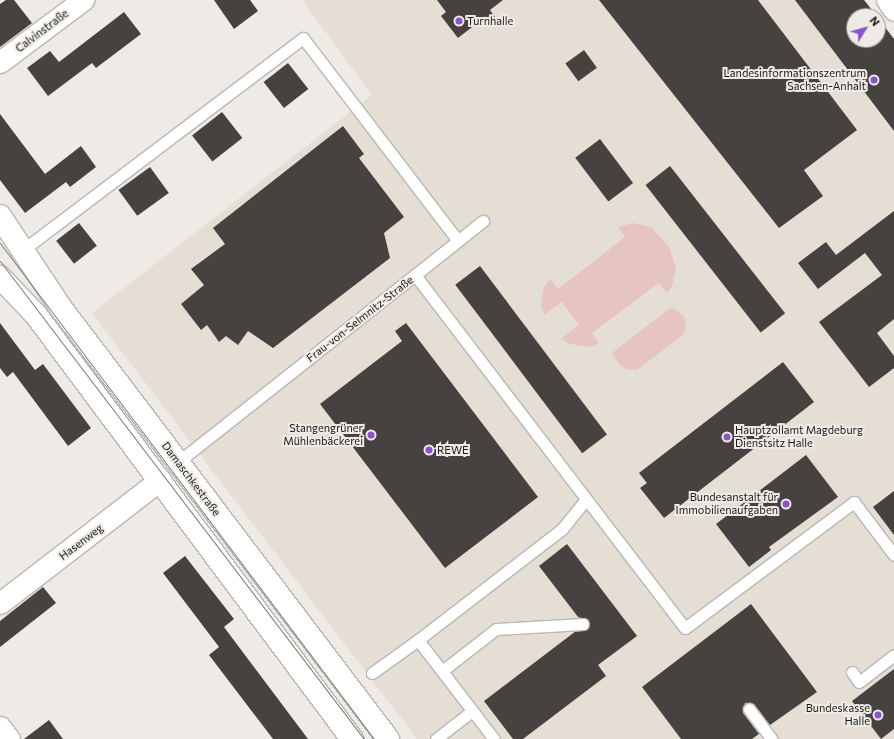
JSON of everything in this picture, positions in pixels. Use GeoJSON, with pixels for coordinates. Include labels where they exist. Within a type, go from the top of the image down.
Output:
{"type":"FeatureCollection","features":[{"type":"Feature","properties":{"kind":"street","name":"Calvinstraße"},"geometry":{"type":"LineString","coordinates":[[0,62],[83,0]]}},
{"type":"Feature","properties":{"kind":"street"},"geometry":{"type":"LineString","coordinates":[[887,0],[894,10]]}},
{"type":"Feature","properties":{"kind":"street","name":"Damaschkestraße"},"geometry":{"type":"LineString","coordinates":[[0,216],[24,249],[61,308],[388,739]]}},
{"type":"Feature","properties":{"kind":"street"},"geometry":{"type":"LineString","coordinates":[[0,277],[36,315],[352,739]]}},
{"type":"Feature","properties":{"kind":"street"},"geometry":{"type":"LineString","coordinates":[[160,480],[178,462]]}},
{"type":"Feature","properties":{"kind":"street","name":"Hasenweg"},"geometry":{"type":"LineString","coordinates":[[0,603],[160,480]]}},
{"type":"Feature","properties":{"kind":"street"},"geometry":{"type":"LineString","coordinates":[[0,727],[9,739]]}},
{"type":"Feature","properties":{"kind":"lane"},"geometry":{"type":"LineString","coordinates":[[24,249],[303,38],[458,241]]}},
{"type":"Feature","properties":{"kind":"lane"},"geometry":{"type":"LineString","coordinates":[[415,275],[483,221]]}},
{"type":"Feature","properties":{"kind":"lane","name":"Frau-von-Selmnitz-Straße"},"geometry":{"type":"LineString","coordinates":[[178,462],[415,275],[685,628],[854,502],[894,555]]}},
{"type":"Feature","properties":{"kind":"lane"},"geometry":{"type":"LineString","coordinates":[[372,673],[418,640],[562,529],[586,499]]}},
{"type":"Feature","properties":{"kind":"lane"},"geometry":{"type":"LineString","coordinates":[[442,671],[496,629],[583,624]]}},
{"type":"Feature","properties":{"kind":"lane"},"geometry":{"type":"LineString","coordinates":[[418,640],[494,739]]}},
{"type":"Feature","properties":{"kind":"lane"},"geometry":{"type":"LineString","coordinates":[[852,672],[859,682],[894,655]]}},
{"type":"Feature","properties":{"kind":"lane"},"geometry":{"type":"LineString","coordinates":[[749,708],[772,739]]}},
{"type":"Feature","properties":{"kind":"lane"},"geometry":{"type":"LineString","coordinates":[[436,739],[472,711]]}},
{"type":"Feature","properties":{"kind":"shaded area"},"geometry":{"type":"Polygon","coordinates":[[[302,0],[865,0],[871,8],[846,8],[846,48],[886,48],[886,28],[894,39],[894,739],[417,739],[92,313],[372,95],[302,0]]]}},
{"type":"Feature","properties":{"kind":"shaded area"},"geometry":{"type":"Polygon","coordinates":[[[633,223],[651,227],[669,247],[676,268],[672,286],[667,293],[659,283],[592,333],[599,343],[590,347],[570,344],[561,339],[579,325],[562,302],[544,315],[541,305],[544,287],[550,279],[558,289],[625,237],[618,227],[633,223]]]}},
{"type":"Feature","properties":{"kind":"shaded area"},"geometry":{"type":"Polygon","coordinates":[[[669,309],[675,309],[684,317],[686,328],[683,335],[637,370],[626,369],[620,365],[612,353],[669,309]]]}},
{"type":"Feature","properties":{"kind":"building"},"geometry":{"type":"Polygon","coordinates":[[[6,0],[14,0],[32,23],[0,47],[0,4],[6,0]]]}},
{"type":"Feature","properties":{"kind":"building"},"geometry":{"type":"Polygon","coordinates":[[[214,0],[250,0],[258,11],[234,29],[214,0]]]}},
{"type":"Feature","properties":{"kind":"building","name":"Turnhalle"},"geometry":{"type":"Polygon","coordinates":[[[437,0],[503,0],[490,10],[495,17],[484,25],[480,21],[458,38],[441,16],[446,12],[437,0]]]}},
{"type":"Feature","properties":{"kind":"building"},"geometry":{"type":"Polygon","coordinates":[[[599,0],[758,0],[857,130],[804,170],[823,196],[779,228],[599,0]]]}},
{"type":"Feature","properties":{"kind":"building","name":"Landesinformationszentrum Sachsen-Anhalt"},"geometry":{"type":"Polygon","coordinates":[[[795,0],[864,0],[870,8],[846,8],[846,48],[886,48],[886,28],[894,39],[894,131],[795,0]]]}},
{"type":"Feature","properties":{"kind":"building"},"geometry":{"type":"Polygon","coordinates":[[[124,12],[141,34],[96,68],[92,63],[48,96],[27,68],[50,51],[59,62],[124,12]]]}},
{"type":"Feature","properties":{"kind":"building"},"geometry":{"type":"Polygon","coordinates":[[[584,50],[597,68],[578,81],[565,64],[584,50]]]}},
{"type":"Feature","properties":{"kind":"building"},"geometry":{"type":"Polygon","coordinates":[[[288,63],[308,89],[284,108],[264,82],[288,63]]]}},
{"type":"Feature","properties":{"kind":"building"},"geometry":{"type":"Polygon","coordinates":[[[222,112],[242,138],[212,161],[192,135],[222,112]]]}},
{"type":"Feature","properties":{"kind":"building"},"geometry":{"type":"Polygon","coordinates":[[[0,114],[45,174],[81,146],[96,167],[70,187],[66,182],[25,213],[0,180],[0,114]]]}},
{"type":"Feature","properties":{"kind":"building"},"geometry":{"type":"Polygon","coordinates":[[[343,126],[364,154],[359,158],[404,217],[384,233],[390,258],[273,348],[248,331],[238,345],[226,336],[219,342],[207,325],[201,330],[181,304],[204,285],[191,269],[225,244],[213,228],[343,126]]]}},
{"type":"Feature","properties":{"kind":"building"},"geometry":{"type":"Polygon","coordinates":[[[600,139],[633,183],[608,202],[575,158],[600,139]]]}},
{"type":"Feature","properties":{"kind":"building"},"geometry":{"type":"Polygon","coordinates":[[[670,166],[785,313],[761,332],[646,185],[670,166]]]}},
{"type":"Feature","properties":{"kind":"building"},"geometry":{"type":"Polygon","coordinates":[[[150,167],[169,193],[137,216],[118,190],[150,167]]]}},
{"type":"Feature","properties":{"kind":"building"},"geometry":{"type":"Polygon","coordinates":[[[894,211],[894,319],[877,333],[894,356],[894,368],[869,387],[819,322],[882,275],[865,253],[818,289],[798,263],[826,242],[836,255],[894,211]]]}},
{"type":"Feature","properties":{"kind":"building"},"geometry":{"type":"Polygon","coordinates":[[[79,223],[97,246],[74,264],[56,241],[79,223]]]}},
{"type":"Feature","properties":{"kind":"building"},"geometry":{"type":"Polygon","coordinates":[[[480,266],[607,435],[582,453],[455,285],[480,266]]]}},
{"type":"Feature","properties":{"kind":"building"},"geometry":{"type":"Polygon","coordinates":[[[0,323],[35,370],[43,364],[91,428],[68,446],[13,372],[7,377],[0,368],[0,323]]]}},
{"type":"Feature","properties":{"kind":"building","name":"REWE"},"geometry":{"type":"Polygon","coordinates":[[[406,323],[538,497],[445,568],[320,404],[402,341],[395,331],[406,323]]]}},
{"type":"Feature","properties":{"kind":"building","name":"Hauptzollamt Magdeburg Dienstsitz Halle"},"geometry":{"type":"Polygon","coordinates":[[[783,362],[814,402],[664,518],[640,488],[647,483],[639,473],[783,362]]]}},
{"type":"Feature","properties":{"kind":"building","name":"Bundesanstalt für Immobilienaufgaben"},"geometry":{"type":"Polygon","coordinates":[[[806,455],[838,497],[769,547],[771,550],[749,567],[716,524],[806,455]]]}},
{"type":"Feature","properties":{"kind":"building"},"geometry":{"type":"Polygon","coordinates":[[[894,491],[894,535],[873,507],[894,491]]]}},
{"type":"Feature","properties":{"kind":"building"},"geometry":{"type":"Polygon","coordinates":[[[567,544],[637,636],[598,665],[606,676],[523,739],[513,739],[484,701],[576,631],[589,627],[589,620],[578,617],[539,566],[567,544]]]}},
{"type":"Feature","properties":{"kind":"building"},"geometry":{"type":"Polygon","coordinates":[[[185,556],[234,619],[224,627],[308,739],[273,739],[209,655],[219,647],[163,573],[185,556]]]}},
{"type":"Feature","properties":{"kind":"building"},"geometry":{"type":"Polygon","coordinates":[[[43,587],[56,603],[0,647],[0,621],[43,587]]]}},
{"type":"Feature","properties":{"kind":"building"},"geometry":{"type":"Polygon","coordinates":[[[751,604],[817,692],[770,725],[754,704],[745,703],[743,713],[759,734],[752,739],[681,739],[642,687],[751,604]]]}},
{"type":"Feature","properties":{"kind":"building","name":"Bundeskasse Halle"},"geometry":{"type":"Polygon","coordinates":[[[894,669],[894,729],[881,739],[852,701],[894,669]]]}},
{"type":"Feature","properties":{"kind":"building"},"geometry":{"type":"Polygon","coordinates":[[[49,720],[63,739],[24,739],[49,720]]]}},
{"type":"Feature","properties":{"kind":"tram line"},"geometry":{"type":"LineString","coordinates":[[0,243],[374,739]]}},
{"type":"Feature","properties":{"kind":"tram line"},"geometry":{"type":"LineString","coordinates":[[0,261],[364,739]]}},
{"type":"Feature","properties":{"kind":"place","name":"Turnhalle"},"geometry":{"type":"Point","coordinates":[459,21]}},
{"type":"Feature","properties":{"kind":"place","name":"Landesinformationszentrum Sachsen-Anhalt"},"geometry":{"type":"Point","coordinates":[874,80]}},
{"type":"Feature","properties":{"kind":"place","name":"Stangengrüner Mühlenbäckerei"},"geometry":{"type":"Point","coordinates":[371,435]}},
{"type":"Feature","properties":{"kind":"place","name":"Hauptzollamt Magdeburg Dienstsitz Halle"},"geometry":{"type":"Point","coordinates":[727,437]}},
{"type":"Feature","properties":{"kind":"place","name":"REWE"},"geometry":{"type":"Point","coordinates":[429,450]}},
{"type":"Feature","properties":{"kind":"place","name":"Bundesanstalt für Immobilienaufgaben"},"geometry":{"type":"Point","coordinates":[786,504]}},
{"type":"Feature","properties":{"kind":"place","name":"Bundeskasse Halle"},"geometry":{"type":"Point","coordinates":[878,715]}}]}
